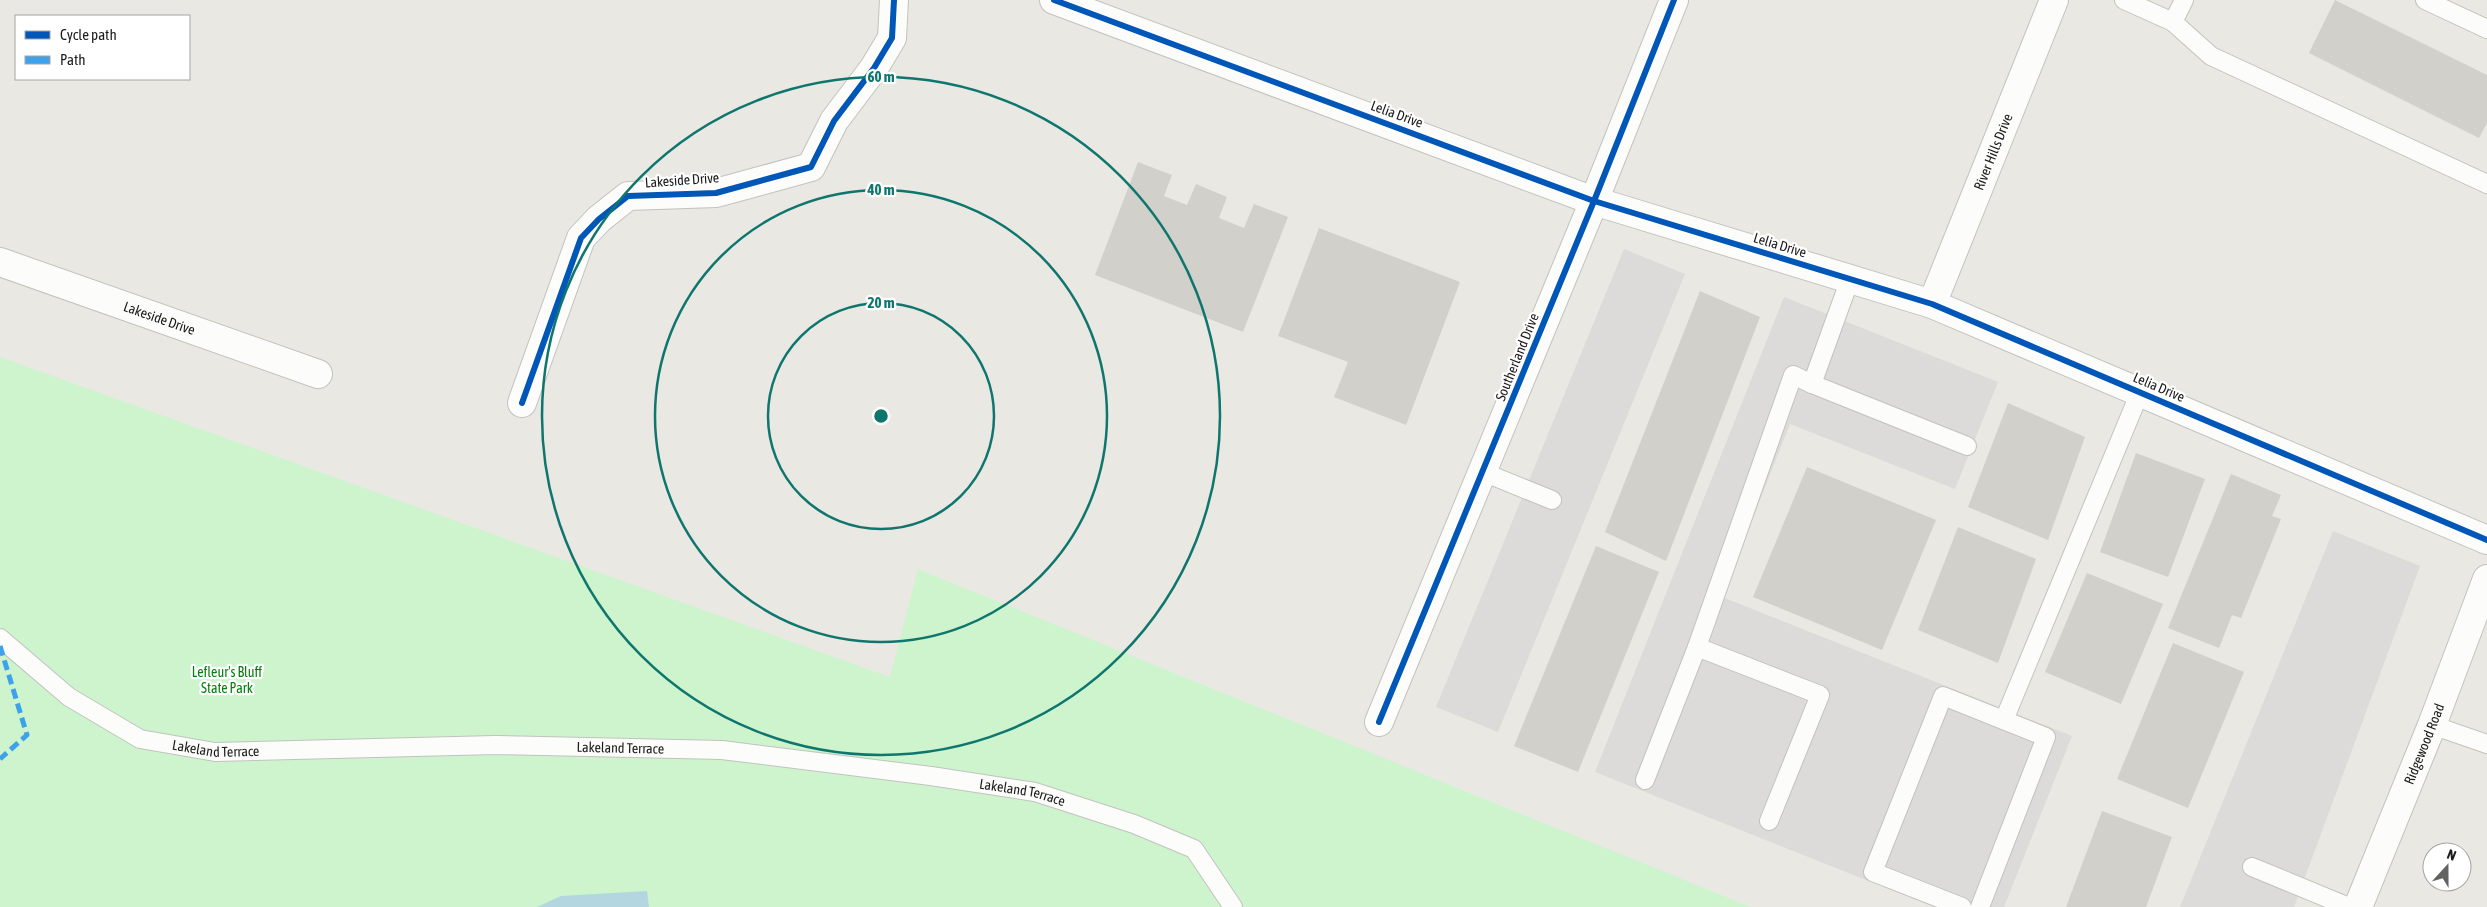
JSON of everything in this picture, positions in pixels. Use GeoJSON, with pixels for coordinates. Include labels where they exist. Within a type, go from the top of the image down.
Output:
{"type":"FeatureCollection","features":[{"type":"Feature","properties":{"kind":"street","name":"Lakeside Drive"},"geometry":{"type":"LineString","coordinates":[[522,403],[581,238],[599,219],[628,196],[716,192],[811,166],[834,121],[874,68],[892,38],[894,0]]}},
{"type":"Feature","properties":{"kind":"street","name":"Lelia Drive"},"geometry":{"type":"LineString","coordinates":[[1054,0],[1594,201],[1932,304],[2487,540]]}},
{"type":"Feature","properties":{"kind":"street","name":"Southerland Drive"},"geometry":{"type":"LineString","coordinates":[[1380,722],[1594,201],[1674,0]]}},
{"type":"Feature","properties":{"kind":"street","name":"River Hills Drive"},"geometry":{"type":"LineString","coordinates":[[1932,304],[2054,0]]}},
{"type":"Feature","properties":{"kind":"street","name":"Lakeside Drive"},"geometry":{"type":"LineString","coordinates":[[0,262],[318,374]]}},
{"type":"Feature","properties":{"kind":"street","name":"Ridgewood Road"},"geometry":{"type":"LineString","coordinates":[[2358,907],[2432,725],[2487,579]]}},
{"type":"Feature","properties":{"kind":"lane"},"geometry":{"type":"LineString","coordinates":[[2124,0],[2174,22],[2211,56],[2487,184]]}},
{"type":"Feature","properties":{"kind":"lane"},"geometry":{"type":"LineString","coordinates":[[2174,22],[2184,0]]}},
{"type":"Feature","properties":{"kind":"lane"},"geometry":{"type":"LineString","coordinates":[[2425,0],[2487,29]]}},
{"type":"Feature","properties":{"kind":"lane"},"geometry":{"type":"LineString","coordinates":[[1812,384],[1850,279]]}},
{"type":"Feature","properties":{"kind":"lane"},"geometry":{"type":"LineString","coordinates":[[1645,780],[1697,648],[1793,375],[1967,446]]}},
{"type":"Feature","properties":{"kind":"lane"},"geometry":{"type":"LineString","coordinates":[[2004,720],[2140,392]]}},
{"type":"Feature","properties":{"kind":"lane"},"geometry":{"type":"LineString","coordinates":[[1483,472],[1552,500]]}},
{"type":"Feature","properties":{"kind":"lane","name":"Lakeland Terrace"},"geometry":{"type":"LineString","coordinates":[[0,638],[69,697],[140,739],[215,752],[496,745],[722,750],[931,776],[1035,792],[1134,824],[1194,849],[1233,907]]}},
{"type":"Feature","properties":{"kind":"lane"},"geometry":{"type":"LineString","coordinates":[[1697,648],[1820,695],[1769,821]]}},
{"type":"Feature","properties":{"kind":"lane"},"geometry":{"type":"LineString","coordinates":[[1962,907],[1873,872],[1942,696],[2046,737],[1980,907]]}},
{"type":"Feature","properties":{"kind":"lane"},"geometry":{"type":"LineString","coordinates":[[2432,725],[2487,744]]}},
{"type":"Feature","properties":{"kind":"lane"},"geometry":{"type":"LineString","coordinates":[[2252,867],[2349,907]]}},
{"type":"Feature","properties":{"kind":"green space","name":"Lefleur's Bluff State Park"},"geometry":{"type":"Polygon","coordinates":[[[0,357],[890,677],[918,569],[1751,907],[0,907],[0,357]]]}},
{"type":"Feature","properties":{"kind":"shaded area"},"geometry":{"type":"Polygon","coordinates":[[[1624,249],[1685,274],[1498,732],[1436,707],[1624,249]]]}},
{"type":"Feature","properties":{"kind":"shaded area"},"geometry":{"type":"Polygon","coordinates":[[[1784,297],[1998,382],[1955,489],[1790,424],[1722,597],[2072,736],[2004,907],[1934,907],[1595,772],[1784,297]]]}},
{"type":"Feature","properties":{"kind":"shaded area"},"geometry":{"type":"Polygon","coordinates":[[[2333,531],[2420,566],[2294,907],[2180,907],[2333,531]]]}},
{"type":"Feature","properties":{"kind":"water"},"geometry":{"type":"Polygon","coordinates":[[[647,891],[649,907],[537,907],[561,896],[647,891]]]}},
{"type":"Feature","properties":{"kind":"building"},"geometry":{"type":"Polygon","coordinates":[[[2335,0],[2487,75],[2487,123],[2479,138],[2309,53],[2335,0]]]}},
{"type":"Feature","properties":{"kind":"building"},"geometry":{"type":"Polygon","coordinates":[[[1138,162],[1172,175],[1164,196],[1187,205],[1196,184],[1227,197],[1219,218],[1244,228],[1254,204],[1288,217],[1243,332],[1095,275],[1138,162]]]}},
{"type":"Feature","properties":{"kind":"building"},"geometry":{"type":"Polygon","coordinates":[[[1319,228],[1460,282],[1406,425],[1334,397],[1348,362],[1278,336],[1319,228]]]}},
{"type":"Feature","properties":{"kind":"building"},"geometry":{"type":"Polygon","coordinates":[[[1700,291],[1760,317],[1666,561],[1605,532],[1700,291]]]}},
{"type":"Feature","properties":{"kind":"building"},"geometry":{"type":"Polygon","coordinates":[[[2008,403],[2085,437],[2048,540],[1968,507],[2008,403]]]}},
{"type":"Feature","properties":{"kind":"building"},"geometry":{"type":"Polygon","coordinates":[[[2136,453],[2205,479],[2168,577],[2100,552],[2136,453]]]}},
{"type":"Feature","properties":{"kind":"building"},"geometry":{"type":"Polygon","coordinates":[[[1807,467],[1936,520],[1882,650],[1753,597],[1807,467]]]}},
{"type":"Feature","properties":{"kind":"building"},"geometry":{"type":"Polygon","coordinates":[[[2231,474],[2281,495],[2272,516],[2281,519],[2241,618],[2232,615],[2219,648],[2168,628],[2231,474]]]}},
{"type":"Feature","properties":{"kind":"building"},"geometry":{"type":"Polygon","coordinates":[[[1958,527],[2036,559],[1998,663],[1918,630],[1958,527]]]}},
{"type":"Feature","properties":{"kind":"building"},"geometry":{"type":"Polygon","coordinates":[[[1596,546],[1659,572],[1578,772],[1514,746],[1596,546]]]}},
{"type":"Feature","properties":{"kind":"building"},"geometry":{"type":"Polygon","coordinates":[[[2087,573],[2163,604],[2121,704],[2045,672],[2087,573]]]}},
{"type":"Feature","properties":{"kind":"building"},"geometry":{"type":"Polygon","coordinates":[[[2173,643],[2244,672],[2188,808],[2117,779],[2173,643]]]}},
{"type":"Feature","properties":{"kind":"building"},"geometry":{"type":"Polygon","coordinates":[[[2102,811],[2172,837],[2146,907],[2066,907],[2102,811]]]}},
{"type":"Feature","properties":{"kind":"marked path"},"geometry":{"type":"LineString","coordinates":[[0,646],[27,735],[0,759]]}},
{"type":"Feature","properties":{"kind":"cycle path"},"geometry":{"type":"LineString","coordinates":[[522,403],[581,238],[599,219],[628,196],[716,193],[811,167],[834,121],[874,68],[892,38],[894,0]]}},
{"type":"Feature","properties":{"kind":"cycle path"},"geometry":{"type":"LineString","coordinates":[[1054,0],[1594,201],[1932,304],[2487,540]]}},
{"type":"Feature","properties":{"kind":"cycle path"},"geometry":{"type":"LineString","coordinates":[[1379,722],[1594,201],[1674,0]]}}]}
